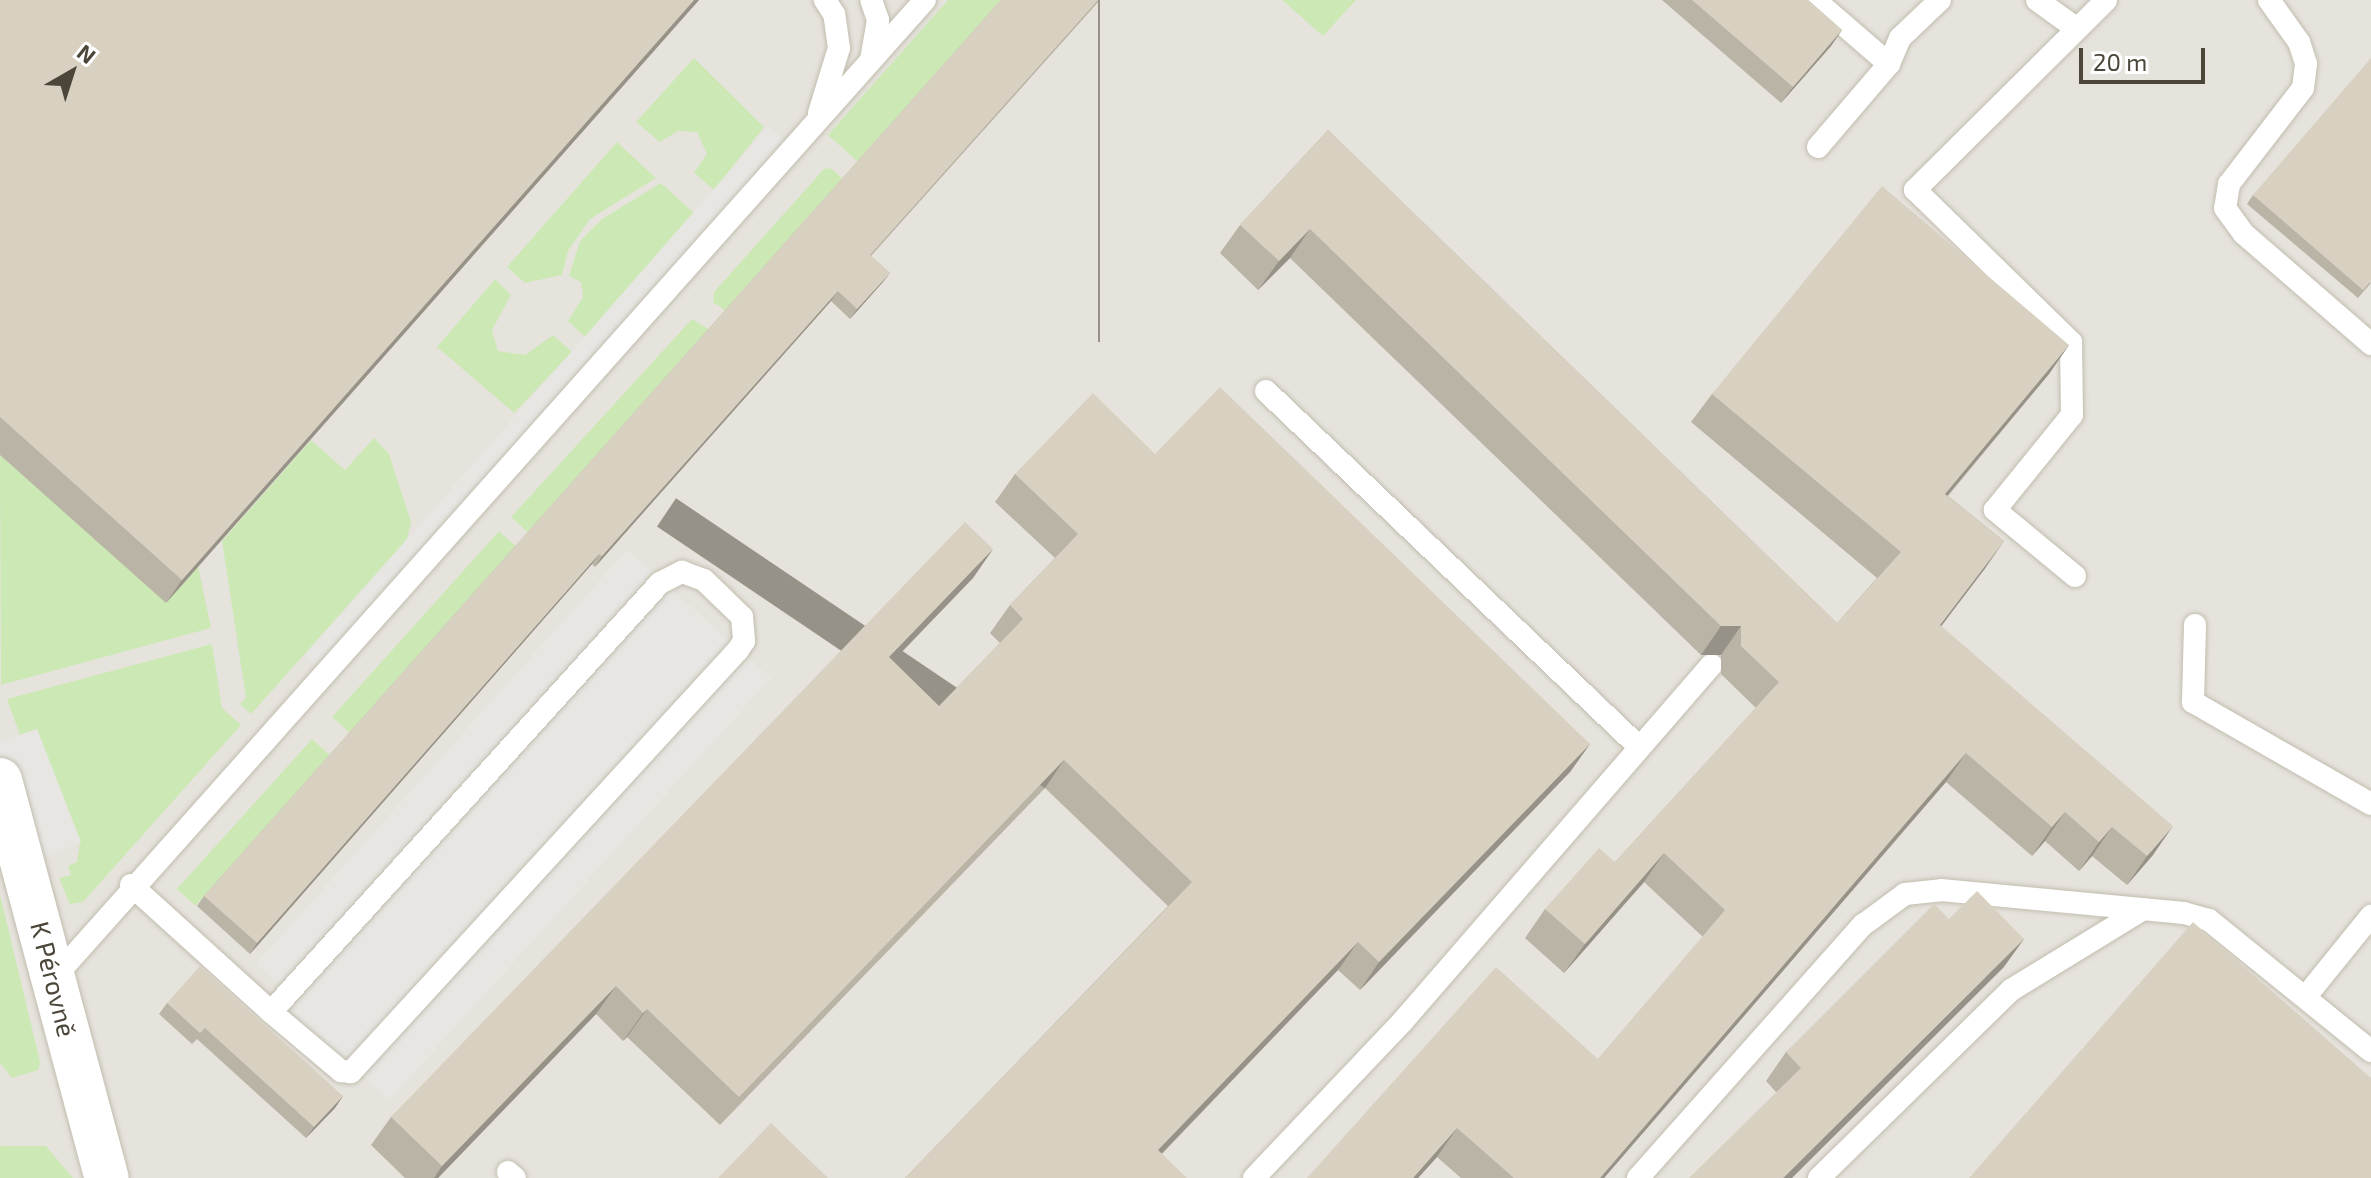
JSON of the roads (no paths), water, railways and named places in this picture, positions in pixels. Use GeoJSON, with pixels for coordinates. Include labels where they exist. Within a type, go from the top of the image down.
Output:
{"type":"FeatureCollection","features":[{"type":"Feature","properties":{"kind":"street","name":"K Pérovně"},"geometry":{"type":"LineString","coordinates":[[0,780],[107,1178]]}},
{"type":"Feature","properties":{"kind":"lane"},"geometry":{"type":"LineString","coordinates":[[815,123],[839,48],[834,14],[825,0]]}},
{"type":"Feature","properties":{"kind":"lane"},"geometry":{"type":"LineString","coordinates":[[870,61],[878,20],[871,0]]}},
{"type":"Feature","properties":{"kind":"lane"},"geometry":{"type":"LineString","coordinates":[[53,979],[131,885],[925,0]]}},
{"type":"Feature","properties":{"kind":"lane"},"geometry":{"type":"LineString","coordinates":[[1815,0],[1889,64]]}},
{"type":"Feature","properties":{"kind":"lane"},"geometry":{"type":"LineString","coordinates":[[1818,147],[1889,64],[1900,38],[1940,0]]}},
{"type":"Feature","properties":{"kind":"lane"},"geometry":{"type":"LineString","coordinates":[[2037,0],[2077,29]]}},
{"type":"Feature","properties":{"kind":"lane"},"geometry":{"type":"LineString","coordinates":[[2075,576],[1995,510],[2072,415],[2071,342],[1915,190],[2106,0]]}},
{"type":"Feature","properties":{"kind":"lane"},"geometry":{"type":"LineString","coordinates":[[2269,0],[2299,42],[2306,64],[2303,88],[2229,184],[2225,208],[2244,234],[2371,344]]}},
{"type":"Feature","properties":{"kind":"lane"},"geometry":{"type":"LineString","coordinates":[[1266,391],[1639,747]]}},
{"type":"Feature","properties":{"kind":"lane"},"geometry":{"type":"LineString","coordinates":[[131,885],[271,1012],[341,1071],[351,1072],[738,650],[745,629],[737,610],[693,574],[671,575],[660,583],[271,1012]]}},
{"type":"Feature","properties":{"kind":"lane"},"geometry":{"type":"LineString","coordinates":[[2195,625],[2193,702],[2371,804]]}},
{"type":"Feature","properties":{"kind":"lane"},"geometry":{"type":"LineString","coordinates":[[1254,1178],[1403,1021],[1711,665]]}},
{"type":"Feature","properties":{"kind":"lane"},"geometry":{"type":"LineString","coordinates":[[1638,1178],[1863,925],[1905,894],[1941,890],[2143,909],[2209,920],[2307,995],[2371,1051]]}},
{"type":"Feature","properties":{"kind":"lane"},"geometry":{"type":"LineString","coordinates":[[1819,1178],[2011,990],[2143,909]]}},
{"type":"Feature","properties":{"kind":"lane"},"geometry":{"type":"LineString","coordinates":[[2307,995],[2371,916]]}}]}
